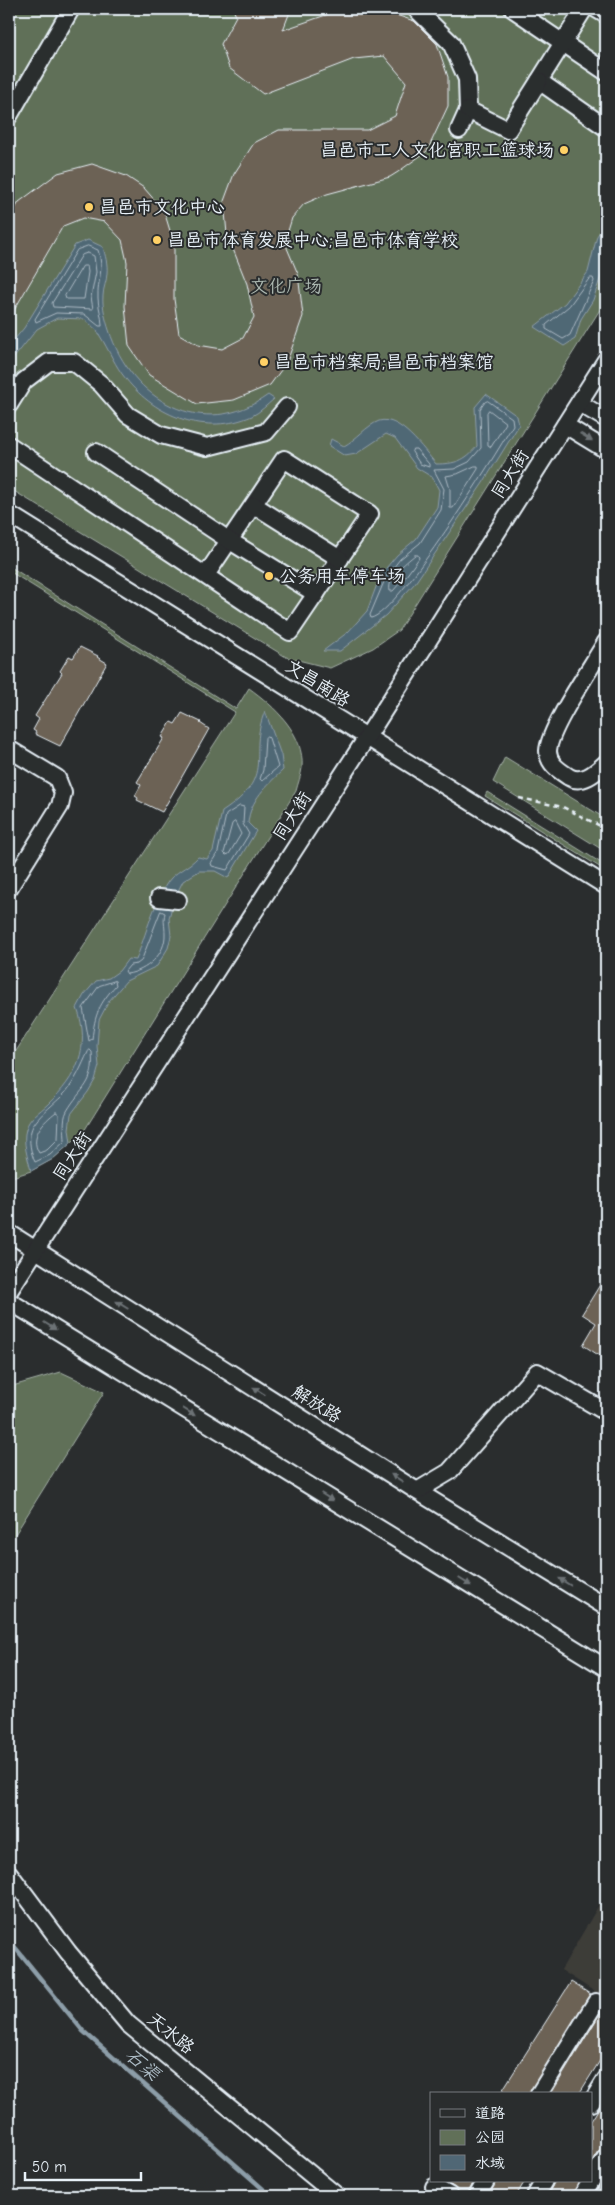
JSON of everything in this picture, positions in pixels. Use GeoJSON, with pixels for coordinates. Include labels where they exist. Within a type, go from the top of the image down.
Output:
{"type":"FeatureCollection","features":[{"type":"Feature","properties":{"kind":"street"},"geometry":{"type":"LineString","coordinates":[[9,116],[71,9]]}},
{"type":"Feature","properties":{"kind":"street"},"geometry":{"type":"LineString","coordinates":[[416,9],[450,43],[467,79],[468,110],[459,130]]}},
{"type":"Feature","properties":{"kind":"street"},"geometry":{"type":"LineString","coordinates":[[512,9],[606,72]]}},
{"type":"Feature","properties":{"kind":"street"},"geometry":{"type":"LineString","coordinates":[[468,110],[508,130],[584,9]]}},
{"type":"Feature","properties":{"kind":"street"},"geometry":{"type":"LineString","coordinates":[[596,9],[606,15]]}},
{"type":"Feature","properties":{"kind":"street"},"geometry":{"type":"LineString","coordinates":[[538,81],[605,127],[606,125]]}},
{"type":"Feature","properties":{"kind":"street","name":"同大街"},"geometry":{"type":"LineString","coordinates":[[9,1291],[367,737],[606,360]]}},
{"type":"Feature","properties":{"kind":"street"},"geometry":{"type":"LineString","coordinates":[[9,405],[24,381],[49,362],[74,362],[100,384],[128,415],[161,435],[207,447],[266,432],[287,407]]}},
{"type":"Feature","properties":{"kind":"street"},"geometry":{"type":"LineString","coordinates":[[579,403],[606,419]]}},
{"type":"Feature","properties":{"kind":"street"},"geometry":{"type":"LineString","coordinates":[[565,424],[606,450]]}},
{"type":"Feature","properties":{"kind":"street"},"geometry":{"type":"LineString","coordinates":[[9,445],[290,632],[370,514],[284,459],[206,576]]}},
{"type":"Feature","properties":{"kind":"street"},"geometry":{"type":"LineString","coordinates":[[96,452],[230,542],[316,594]]}},
{"type":"Feature","properties":{"kind":"street"},"geometry":{"type":"LineString","coordinates":[[254,505],[340,559]]}},
{"type":"Feature","properties":{"kind":"street","name":"文昌南路"},"geometry":{"type":"LineString","coordinates":[[9,514],[606,886]]}},
{"type":"Feature","properties":{"kind":"street"},"geometry":{"type":"LineString","coordinates":[[606,642],[554,731],[548,753],[555,768],[573,778],[589,777],[606,763]]}},
{"type":"Feature","properties":{"kind":"street"},"geometry":{"type":"LineString","coordinates":[[9,750],[57,778],[63,793],[60,806],[9,888]]}},
{"type":"Feature","properties":{"kind":"street"},"geometry":{"type":"LineString","coordinates":[[160,898],[178,900]]}},
{"type":"Feature","properties":{"kind":"street","name":"解放路"},"geometry":{"type":"LineString","coordinates":[[9,1233],[417,1491],[606,1607]]}},
{"type":"Feature","properties":{"kind":"street"},"geometry":{"type":"LineString","coordinates":[[9,1301],[606,1668]]}},
{"type":"Feature","properties":{"kind":"street"},"geometry":{"type":"LineString","coordinates":[[417,1491],[449,1472],[537,1372],[606,1412]]}},
{"type":"Feature","properties":{"kind":"street","name":"天水路"},"geometry":{"type":"LineString","coordinates":[[9,1873],[68,1952],[128,2024],[337,2196]]}},
{"type":"Feature","properties":{"kind":"street"},"geometry":{"type":"LineString","coordinates":[[541,2092],[596,2002]]}},
{"type":"Feature","properties":{"kind":"street"},"geometry":{"type":"LineString","coordinates":[[592,2102],[606,2079]]}},
{"type":"Feature","properties":{"kind":"street"},"geometry":{"type":"LineString","coordinates":[[592,2179],[602,2158]]}},
{"type":"Feature","properties":{"kind":"street"},"geometry":{"type":"LineString","coordinates":[[477,2196],[485,2182]]}},
{"type":"Feature","properties":{"kind":"street"},"geometry":{"type":"LineString","coordinates":[[535,2196],[543,2182]]}},
{"type":"Feature","properties":{"kind":"street"},"geometry":{"type":"LineString","coordinates":[[582,2196],[590,2182]]}},
{"type":"Feature","properties":{"kind":"street"},"geometry":{"type":"LineString","coordinates":[[434,2187],[450,2196]]}},
{"type":"Feature","properties":{"kind":"path"},"geometry":{"type":"LineString","coordinates":[[519,798],[564,807],[606,829]]}},
{"type":"Feature","properties":{"kind":"shaded area"},"geometry":{"type":"Polygon","coordinates":[[[606,1893],[606,1999],[561,1970],[606,1893]]]}},
{"type":"Feature","properties":{"kind":"green space","name":"文化广场"},"geometry":{"type":"Polygon","coordinates":[[[9,9],[606,9],[606,300],[399,630],[373,648],[330,668],[286,657],[9,488],[9,9]]]}},
{"type":"Feature","properties":{"kind":"green space"},"geometry":{"type":"Polygon","coordinates":[[[9,566],[236,709],[249,688],[278,712],[293,732],[302,756],[302,768],[296,791],[84,1131],[53,1159],[31,1171],[9,1178],[9,1062],[235,712],[9,571],[9,566]]]}},
{"type":"Feature","properties":{"kind":"green space"},"geometry":{"type":"Polygon","coordinates":[[[505,757],[606,819],[606,852],[493,782],[505,757]]]}},
{"type":"Feature","properties":{"kind":"green space"},"geometry":{"type":"Polygon","coordinates":[[[487,792],[606,866],[606,871],[485,796],[487,792]]]}},
{"type":"Feature","properties":{"kind":"green space"},"geometry":{"type":"Polygon","coordinates":[[[61,1372],[104,1392],[9,1544],[9,1387],[61,1372]]]}},
{"type":"Feature","properties":{"kind":"water"},"geometry":{"type":"Polygon","coordinates":[[[606,222],[606,266],[593,300],[581,319],[575,339],[564,346],[534,327],[565,303],[588,272],[597,236],[606,222]]]}},
{"type":"Feature","properties":{"kind":"water"},"geometry":{"type":"Polygon","coordinates":[[[88,240],[103,247],[107,266],[103,300],[104,313],[119,355],[134,376],[152,394],[172,406],[195,414],[219,415],[243,409],[268,395],[274,399],[252,416],[235,422],[200,423],[167,413],[152,404],[126,379],[97,331],[84,319],[57,318],[37,329],[9,364],[9,346],[24,328],[75,245],[88,240]]]}},
{"type":"Feature","properties":{"kind":"water"},"geometry":{"type":"Polygon","coordinates":[[[486,394],[517,416],[519,425],[483,483],[415,583],[386,615],[340,651],[323,651],[348,632],[367,611],[381,574],[397,555],[416,539],[437,507],[439,490],[432,477],[417,468],[395,438],[386,434],[356,454],[345,456],[329,446],[331,439],[344,446],[374,423],[387,421],[395,423],[411,435],[436,464],[459,461],[477,446],[475,407],[486,394]]]}},
{"type":"Feature","properties":{"kind":"water"},"geometry":{"type":"Polygon","coordinates":[[[265,711],[281,755],[283,770],[260,794],[252,807],[248,823],[256,831],[228,878],[215,871],[199,871],[183,881],[174,899],[169,918],[171,936],[168,948],[157,966],[126,981],[109,1001],[99,1020],[97,1046],[99,1066],[95,1080],[88,1092],[71,1114],[69,1129],[71,1143],[53,1159],[31,1171],[25,1145],[27,1125],[58,1094],[74,1072],[82,1048],[81,1022],[77,1008],[84,995],[96,981],[109,978],[119,971],[128,959],[136,960],[156,905],[171,878],[198,857],[207,859],[213,851],[222,812],[239,799],[250,787],[255,776],[260,727],[265,711]]]}},
{"type":"Feature","properties":{"kind":"building","name":"昌邑市文化中心"},"geometry":{"type":"Polygon","coordinates":[[[233,9],[291,9],[283,30],[343,9],[378,9],[414,21],[437,44],[448,77],[448,106],[427,151],[398,172],[390,177],[327,194],[304,204],[292,218],[288,231],[287,248],[298,274],[303,316],[287,362],[270,385],[234,400],[197,404],[149,375],[129,346],[125,306],[127,262],[122,240],[105,222],[83,218],[63,226],[9,319],[9,220],[19,202],[58,173],[92,164],[126,176],[144,188],[164,211],[174,244],[174,299],[179,334],[198,345],[222,349],[243,338],[254,317],[247,284],[227,234],[224,201],[234,174],[254,143],[279,130],[367,130],[395,116],[406,82],[384,56],[354,59],[263,94],[229,68],[221,44],[236,16],[233,9]]]}},
{"type":"Feature","properties":{"kind":"building"},"geometry":{"type":"Polygon","coordinates":[[[80,647],[107,663],[60,746],[35,734],[36,732],[33,730],[39,719],[35,716],[62,673],[60,671],[69,656],[73,658],[80,647]]]}},
{"type":"Feature","properties":{"kind":"building"},"geometry":{"type":"Polygon","coordinates":[[[182,713],[201,722],[209,729],[162,812],[137,800],[138,798],[135,796],[141,785],[137,782],[164,738],[162,737],[171,722],[175,724],[182,713]]]}},
{"type":"Feature","properties":{"kind":"building"},"geometry":{"type":"Polygon","coordinates":[[[606,1275],[606,1360],[583,1345],[596,1323],[582,1314],[606,1275]]]}},
{"type":"Feature","properties":{"kind":"building"},"geometry":{"type":"Polygon","coordinates":[[[571,1982],[590,1994],[530,2092],[501,2092],[571,1982]]]}},
{"type":"Feature","properties":{"kind":"building"},"geometry":{"type":"Polygon","coordinates":[[[606,2004],[606,2051],[580,2092],[552,2092],[606,2004]]]}},
{"type":"Feature","properties":{"kind":"building"},"geometry":{"type":"Polygon","coordinates":[[[606,2097],[606,2147],[598,2151],[592,2160],[592,2119],[606,2097]]]}},
{"type":"Feature","properties":{"kind":"building"},"geometry":{"type":"Polygon","coordinates":[[[606,2175],[606,2196],[594,2196],[600,2186],[606,2175]]]}},
{"type":"Feature","properties":{"kind":"building"},"geometry":{"type":"Polygon","coordinates":[[[446,2182],[474,2182],[467,2196],[460,2195],[455,2188],[446,2182]]]}},
{"type":"Feature","properties":{"kind":"building"},"geometry":{"type":"Polygon","coordinates":[[[496,2182],[524,2182],[516,2196],[489,2196],[496,2182]]]}},
{"type":"Feature","properties":{"kind":"building"},"geometry":{"type":"Polygon","coordinates":[[[554,2182],[579,2182],[572,2196],[547,2196],[554,2182]]]}},
{"type":"Feature","properties":{"kind":"waterway","name":"石渠"},"geometry":{"type":"LineString","coordinates":[[9,1940],[83,2031],[271,2196]]}},
{"type":"Feature","properties":{"kind":"place","name":"昌邑市工人文化宫职工篮球场"},"geometry":{"type":"Point","coordinates":[564,150]}},
{"type":"Feature","properties":{"kind":"place","name":"昌邑市文化中心"},"geometry":{"type":"Point","coordinates":[89,207]}},
{"type":"Feature","properties":{"kind":"place","name":"昌邑市体育发展中心;昌邑市体育学校"},"geometry":{"type":"Point","coordinates":[157,240]}},
{"type":"Feature","properties":{"kind":"place","name":"昌邑市档案局;昌邑市档案馆"},"geometry":{"type":"Point","coordinates":[264,362]}},
{"type":"Feature","properties":{"kind":"place","name":"公务用车停车场"},"geometry":{"type":"Point","coordinates":[269,576]}}]}
